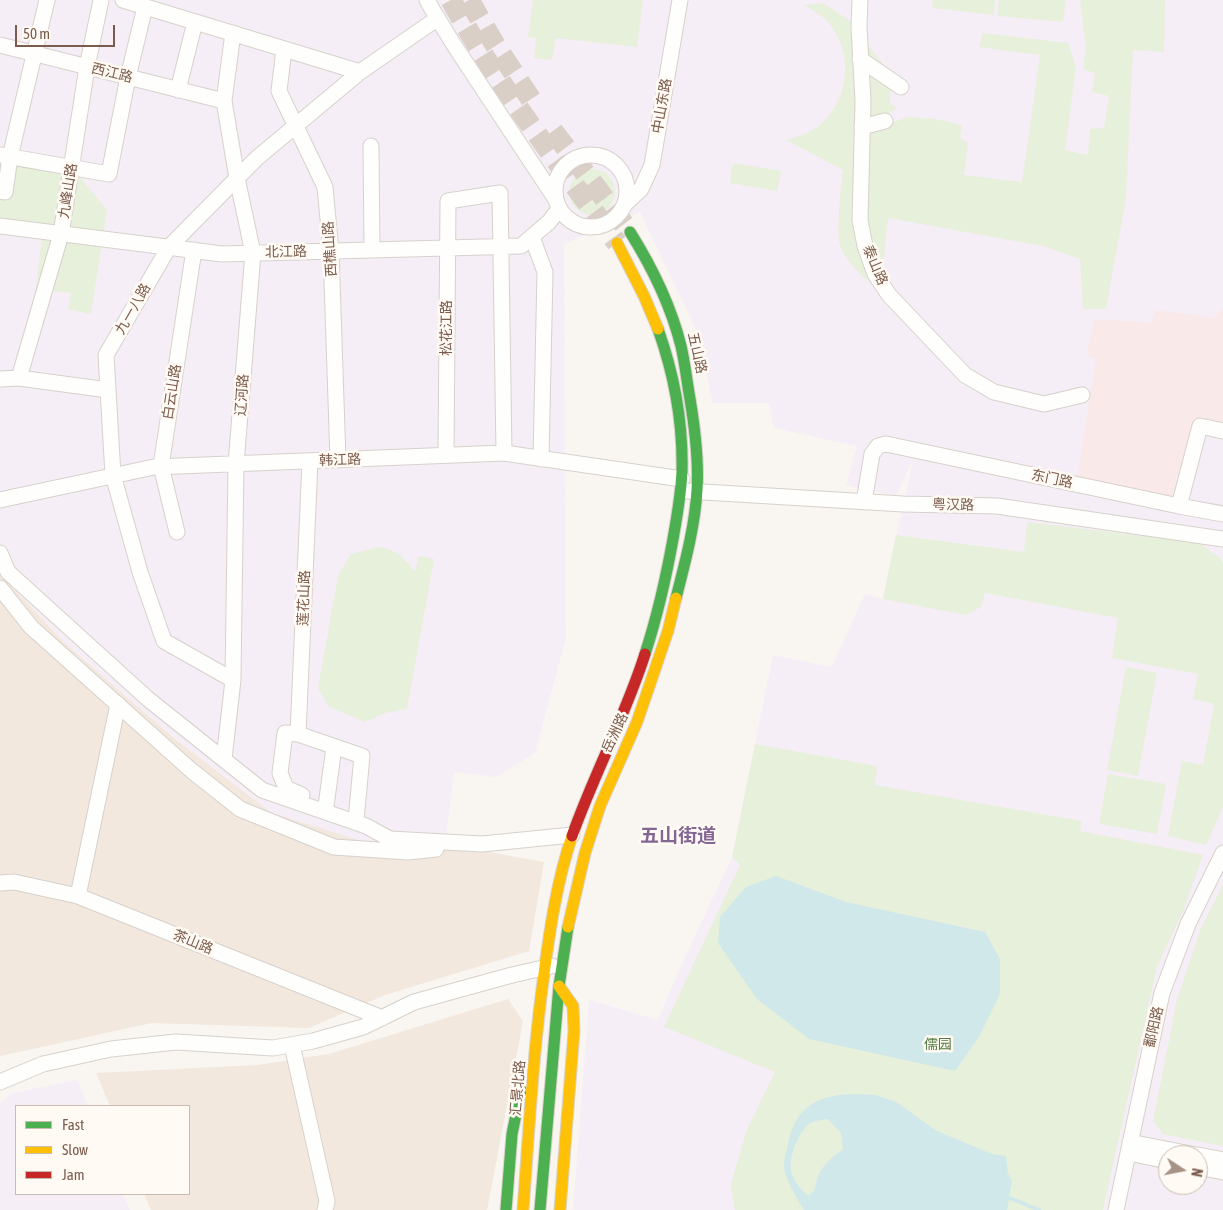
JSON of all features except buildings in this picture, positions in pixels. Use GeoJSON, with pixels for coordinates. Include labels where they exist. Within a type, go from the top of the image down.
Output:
{"type":"FeatureCollection","features":[{"type":"Feature","properties":{"kind":"main road","name":"五山路"},"geometry":{"type":"LineString","coordinates":[[630,232],[659,284],[682,347],[694,423],[698,471],[697,492]]}},
{"type":"Feature","properties":{"kind":"main road"},"geometry":{"type":"LineString","coordinates":[[617,243],[641,288],[665,351],[677,412],[681,485]]}},
{"type":"Feature","properties":{"kind":"main road","name":"岳洲路"},"geometry":{"type":"LineString","coordinates":[[544,968],[555,902],[572,835],[637,677],[669,560],[681,485]]}},
{"type":"Feature","properties":{"kind":"main road","name":"岳洲路"},"geometry":{"type":"LineString","coordinates":[[559,986],[576,891],[592,831],[610,782],[637,722],[668,631],[689,544],[697,492]]}},
{"type":"Feature","properties":{"kind":"main road","name":"汇景北路"},"geometry":{"type":"LineString","coordinates":[[523,1210],[544,968]]}},
{"type":"Feature","properties":{"kind":"main road"},"geometry":{"type":"LineString","coordinates":[[540,1210],[559,986]]}},
{"type":"Feature","properties":{"kind":"main road"},"geometry":{"type":"LineString","coordinates":[[559,986],[573,1006],[574,1031],[560,1210]]}},
{"type":"Feature","properties":{"kind":"main road"},"geometry":{"type":"LineString","coordinates":[[506,1210],[518,1101],[536,1056]]}},
{"type":"Feature","properties":{"kind":"street"},"geometry":{"type":"LineString","coordinates":[[0,191],[5,192],[5,156],[35,54],[47,0]]}},
{"type":"Feature","properties":{"kind":"street","name":"九峰山路"},"geometry":{"type":"LineString","coordinates":[[19,378],[62,234],[87,67],[101,0]]}},
{"type":"Feature","properties":{"kind":"street"},"geometry":{"type":"LineString","coordinates":[[123,0],[360,72]]}},
{"type":"Feature","properties":{"kind":"street"},"geometry":{"type":"LineString","coordinates":[[427,0],[432,11],[566,218],[576,225],[588,228],[600,227],[620,215],[626,204],[627,187],[621,170],[612,161],[601,156],[589,154],[577,157],[566,164],[559,174],[555,186],[557,204]]}},
{"type":"Feature","properties":{"kind":"street","name":"中山东路"},"geometry":{"type":"LineString","coordinates":[[626,204],[641,189],[652,165],[680,0]]}},
{"type":"Feature","properties":{"kind":"street","name":"泰山路"},"geometry":{"type":"LineString","coordinates":[[860,0],[859,27],[863,102],[860,220],[865,246],[875,274],[889,296],[965,375],[994,392],[1044,404],[1082,394]]}},
{"type":"Feature","properties":{"kind":"street"},"geometry":{"type":"LineString","coordinates":[[5,156],[109,174],[128,77],[145,7]]}},
{"type":"Feature","properties":{"kind":"street","name":"九一八路"},"geometry":{"type":"LineString","coordinates":[[233,680],[164,641],[140,572],[114,475],[106,355],[169,247],[257,158],[360,72],[438,18]]}},
{"type":"Feature","properties":{"kind":"street"},"geometry":{"type":"LineString","coordinates":[[178,90],[195,22]]}},
{"type":"Feature","properties":{"kind":"street","name":"辽河路"},"geometry":{"type":"LineString","coordinates":[[224,759],[233,680],[236,464],[253,253],[237,178],[224,101],[234,33]]}},
{"type":"Feature","properties":{"kind":"street","name":"西江路"},"geometry":{"type":"LineString","coordinates":[[0,45],[224,101]]}},
{"type":"Feature","properties":{"kind":"street","name":"西樵山路"},"geometry":{"type":"LineString","coordinates":[[284,49],[279,91],[325,187],[331,251],[338,460]]}},
{"type":"Feature","properties":{"kind":"street"},"geometry":{"type":"LineString","coordinates":[[860,59],[901,87]]}},
{"type":"Feature","properties":{"kind":"street"},"geometry":{"type":"LineString","coordinates":[[862,127],[884,121]]}},
{"type":"Feature","properties":{"kind":"street"},"geometry":{"type":"LineString","coordinates":[[371,146],[372,250]]}},
{"type":"Feature","properties":{"kind":"street","name":"松花江路"},"geometry":{"type":"LineString","coordinates":[[446,455],[448,201],[500,193],[502,247]]}},
{"type":"Feature","properties":{"kind":"street","name":"北江路"},"geometry":{"type":"LineString","coordinates":[[0,226],[222,254],[502,247],[521,246],[549,222],[557,204]]}},
{"type":"Feature","properties":{"kind":"street"},"geometry":{"type":"LineString","coordinates":[[532,237],[545,272],[541,459]]}},
{"type":"Feature","properties":{"kind":"street"},"geometry":{"type":"LineString","coordinates":[[502,247],[504,453]]}},
{"type":"Feature","properties":{"kind":"street","name":"白云山路"},"geometry":{"type":"LineString","coordinates":[[177,532],[161,466],[194,250]]}},
{"type":"Feature","properties":{"kind":"street"},"geometry":{"type":"LineString","coordinates":[[0,379],[19,378],[108,390]]}},
{"type":"Feature","properties":{"kind":"street"},"geometry":{"type":"LineString","coordinates":[[1179,506],[1200,426],[1223,432]]}},
{"type":"Feature","properties":{"kind":"street","name":"东门路"},"geometry":{"type":"LineString","coordinates":[[864,502],[872,454],[878,446],[886,444],[1223,514]]}},
{"type":"Feature","properties":{"kind":"street","name":"韩江路"},"geometry":{"type":"LineString","coordinates":[[0,500],[161,466],[504,453],[681,485]]}},
{"type":"Feature","properties":{"kind":"street","name":"莲花山路"},"geometry":{"type":"LineString","coordinates":[[298,734],[310,461]]}},
{"type":"Feature","properties":{"kind":"street","name":"粤汉路"},"geometry":{"type":"LineString","coordinates":[[681,485],[697,492],[864,502],[997,506],[1223,539]]}},
{"type":"Feature","properties":{"kind":"street"},"geometry":{"type":"LineString","coordinates":[[0,552],[8,572],[148,698],[262,790],[361,823]]}},
{"type":"Feature","properties":{"kind":"street"},"geometry":{"type":"LineString","coordinates":[[0,588],[32,626],[192,771],[240,809],[334,847],[408,852],[572,835]]}},
{"type":"Feature","properties":{"kind":"street"},"geometry":{"type":"LineString","coordinates":[[78,896],[118,704]]}},
{"type":"Feature","properties":{"kind":"street"},"geometry":{"type":"LineString","coordinates":[[361,823],[362,756],[298,734],[285,733],[280,773],[286,788],[361,823],[390,839],[482,844]]}},
{"type":"Feature","properties":{"kind":"street"},"geometry":{"type":"LineString","coordinates":[[326,806],[334,747]]}},
{"type":"Feature","properties":{"kind":"street","name":"鄱阳路"},"geometry":{"type":"LineString","coordinates":[[1116,1210],[1162,993],[1188,924],[1223,853]]}},
{"type":"Feature","properties":{"kind":"street","name":"茶山路"},"geometry":{"type":"LineString","coordinates":[[0,883],[14,882],[78,896],[382,1018]]}},
{"type":"Feature","properties":{"kind":"street"},"geometry":{"type":"LineString","coordinates":[[0,1082],[43,1064],[110,1049],[176,1042],[273,1048],[313,1041],[363,1027],[414,1002],[563,963]]}},
{"type":"Feature","properties":{"kind":"street"},"geometry":{"type":"LineString","coordinates":[[292,1045],[327,1201],[325,1210]]}},
{"type":"Feature","properties":{"kind":"street"},"geometry":{"type":"LineString","coordinates":[[1129,1147],[1158,1150]]}},
{"type":"Feature","properties":{"kind":"street"},"geometry":{"type":"LineString","coordinates":[[1129,1147],[1158,1157]]}},
{"type":"Feature","properties":{"kind":"street"},"geometry":{"type":"LineString","coordinates":[[1208,1157],[1223,1160]]}},
{"type":"Feature","properties":{"kind":"street"},"geometry":{"type":"LineString","coordinates":[[1208,1168],[1223,1172]]}},
{"type":"Feature","properties":{"kind":"shaded area"},"geometry":{"type":"Polygon","coordinates":[[[0,0],[1223,0],[1223,1210],[573,1210],[589,1000],[658,1020],[732,857],[773,655],[832,667],[865,594],[883,599],[913,460],[896,496],[846,485],[857,446],[774,428],[769,403],[713,403],[697,332],[640,212],[564,244],[566,638],[535,753],[496,777],[454,772],[445,844],[371,844],[272,813],[174,738],[65,643],[0,574],[0,0]]]}},
{"type":"Feature","properties":{"kind":"shaded area"},"geometry":{"type":"Polygon","coordinates":[[[1223,308],[1223,426],[1193,421],[1172,497],[1077,478],[1096,359],[1087,355],[1094,319],[1151,323],[1156,310],[1214,318],[1223,308]]]}},
{"type":"Feature","properties":{"kind":"shaded area"},"geometry":{"type":"Polygon","coordinates":[[[0,574],[65,643],[174,738],[272,813],[544,862],[529,951],[385,995],[309,1028],[152,1023],[0,1056],[0,574]]]}},
{"type":"Feature","properties":{"kind":"shaded area"},"geometry":{"type":"Polygon","coordinates":[[[508,999],[523,1021],[487,1210],[151,1210],[144,1195],[190,1195],[190,1105],[110,1105],[96,1073],[258,1065],[329,1054],[508,999]]]}},
{"type":"Feature","properties":{"kind":"shaded area"},"geometry":{"type":"Polygon","coordinates":[[[77,1080],[88,1105],[15,1105],[15,1195],[123,1195],[130,1210],[0,1210],[0,1103],[13,1093],[77,1080]]]}},
{"type":"Feature","properties":{"kind":"green space"},"geometry":{"type":"Polygon","coordinates":[[[533,0],[643,0],[637,47],[556,38],[552,60],[534,58],[536,38],[528,37],[533,0]]]}},
{"type":"Feature","properties":{"kind":"green space"},"geometry":{"type":"Polygon","coordinates":[[[933,0],[995,0],[994,15],[932,8],[933,0]]]}},
{"type":"Feature","properties":{"kind":"green space"},"geometry":{"type":"Polygon","coordinates":[[[999,0],[1066,0],[1063,22],[997,16],[999,0]]]}},
{"type":"Feature","properties":{"kind":"green space"},"geometry":{"type":"Polygon","coordinates":[[[1080,0],[1165,0],[1164,52],[1133,50],[1126,198],[1106,309],[1083,309],[1080,259],[1043,246],[888,218],[882,274],[866,280],[848,260],[840,245],[839,220],[843,170],[786,140],[818,127],[826,119],[841,95],[844,81],[844,54],[840,41],[824,18],[804,5],[823,3],[859,27],[871,49],[901,87],[890,92],[890,103],[897,108],[882,117],[886,125],[908,117],[935,119],[962,125],[960,137],[968,144],[964,175],[1022,182],[1040,55],[979,47],[983,33],[1068,43],[1076,68],[1065,150],[1088,155],[1090,129],[1104,128],[1109,96],[1092,92],[1095,73],[1083,69],[1086,46],[1080,0]]]}},
{"type":"Feature","properties":{"kind":"green space"},"geometry":{"type":"Polygon","coordinates":[[[0,152],[69,164],[107,210],[91,314],[68,309],[71,293],[36,289],[42,236],[0,231],[0,152]]]}},
{"type":"Feature","properties":{"kind":"green space"},"geometry":{"type":"Polygon","coordinates":[[[733,163],[781,171],[777,191],[730,183],[733,163]]]}},
{"type":"Feature","properties":{"kind":"green space"},"geometry":{"type":"Polygon","coordinates":[[[587,169],[597,169],[611,179],[615,192],[611,205],[605,211],[597,215],[587,215],[573,205],[569,197],[569,187],[579,173],[587,169]]]}},
{"type":"Feature","properties":{"kind":"green space"},"geometry":{"type":"Polygon","coordinates":[[[1027,522],[1199,543],[1220,558],[1223,563],[1223,807],[1206,845],[1168,836],[1182,761],[1203,765],[1214,704],[1193,699],[1198,674],[1112,658],[1118,618],[985,593],[981,607],[966,615],[883,599],[896,535],[1024,552],[1027,522]]]}},
{"type":"Feature","properties":{"kind":"green space"},"geometry":{"type":"Polygon","coordinates":[[[380,547],[391,550],[400,556],[415,572],[419,556],[434,559],[407,709],[385,713],[365,722],[329,707],[318,688],[338,576],[351,554],[380,547]]]}},
{"type":"Feature","properties":{"kind":"green space"},"geometry":{"type":"Polygon","coordinates":[[[1126,667],[1157,673],[1138,776],[1107,770],[1126,667]]]}},
{"type":"Feature","properties":{"kind":"green space","name":"儒园"},"geometry":{"type":"Polygon","coordinates":[[[755,744],[877,766],[875,785],[1082,821],[1080,831],[1203,855],[1184,909],[1157,967],[1103,1210],[735,1210],[731,1184],[746,1132],[775,1072],[664,1027],[740,865],[732,857],[755,744]]]}},
{"type":"Feature","properties":{"kind":"green space"},"geometry":{"type":"Polygon","coordinates":[[[1108,774],[1166,784],[1157,834],[1099,824],[1108,774]]]}},
{"type":"Feature","properties":{"kind":"green space"},"geometry":{"type":"Polygon","coordinates":[[[1223,885],[1223,1146],[1163,1134],[1153,1121],[1177,1000],[1201,928],[1223,885]]]}},
{"type":"Feature","properties":{"kind":"water"},"geometry":{"type":"Polygon","coordinates":[[[776,876],[846,902],[985,932],[1000,959],[1000,994],[979,1037],[955,1071],[809,1039],[757,999],[718,943],[720,917],[746,887],[776,876]]]}},
{"type":"Feature","properties":{"kind":"water"},"geometry":{"type":"Polygon","coordinates":[[[876,1095],[896,1102],[937,1131],[992,1154],[1006,1156],[1008,1173],[1012,1181],[1007,1210],[804,1210],[789,1183],[784,1168],[791,1133],[802,1112],[811,1105],[832,1096],[876,1095]],[[828,1119],[821,1120],[809,1124],[797,1140],[792,1155],[792,1174],[801,1189],[808,1196],[814,1190],[819,1174],[825,1165],[843,1149],[841,1133],[828,1119]]]}},
{"type":"Feature","properties":{"kind":"waterway"},"geometry":{"type":"LineString","coordinates":[[1010,1198],[1039,1210]]}},
{"type":"Feature","properties":{"kind":"tunnel"},"geometry":{"type":"LineString","coordinates":[[451,0],[509,94],[617,243]]}},
{"type":"Feature","properties":{"kind":"tunnel"},"geometry":{"type":"LineString","coordinates":[[469,0],[494,43],[534,104]]}},
{"type":"Feature","properties":{"kind":"tunnel"},"geometry":{"type":"LineString","coordinates":[[553,131],[630,232]]}},
{"type":"Feature","properties":{"kind":"traffic: fast"},"geometry":{"type":"LineString","coordinates":[[630,232],[660,287],[677,331],[684,359],[695,433],[697,467],[696,504],[676,598]]}},
{"type":"Feature","properties":{"kind":"traffic: fast"},"geometry":{"type":"LineString","coordinates":[[645,654],[667,568],[679,505],[682,471],[681,435],[673,381],[658,329]]}},
{"type":"Feature","properties":{"kind":"traffic: fast"},"geometry":{"type":"LineString","coordinates":[[540,1210],[559,986],[568,927]]}},
{"type":"Feature","properties":{"kind":"traffic: fast"},"geometry":{"type":"LineString","coordinates":[[506,1210],[512,1134],[521,1090]]}},
{"type":"Feature","properties":{"kind":"traffic: slow"},"geometry":{"type":"LineString","coordinates":[[617,243],[644,296],[658,329]]}},
{"type":"Feature","properties":{"kind":"traffic: slow"},"geometry":{"type":"LineString","coordinates":[[568,927],[585,853],[600,806],[637,722],[668,631],[676,598]]}},
{"type":"Feature","properties":{"kind":"traffic: slow"},"geometry":{"type":"LineString","coordinates":[[523,1210],[540,1003],[558,887],[572,836]]}},
{"type":"Feature","properties":{"kind":"traffic: slow"},"geometry":{"type":"LineString","coordinates":[[559,986],[573,1006],[574,1031],[560,1210]]}},
{"type":"Feature","properties":{"kind":"traffic: jam"},"geometry":{"type":"LineString","coordinates":[[572,836],[645,654]]}},
{"type":"Feature","properties":{"kind":"district","name":"五山街道"},"geometry":{"type":"Point","coordinates":[678,836]}}]}
